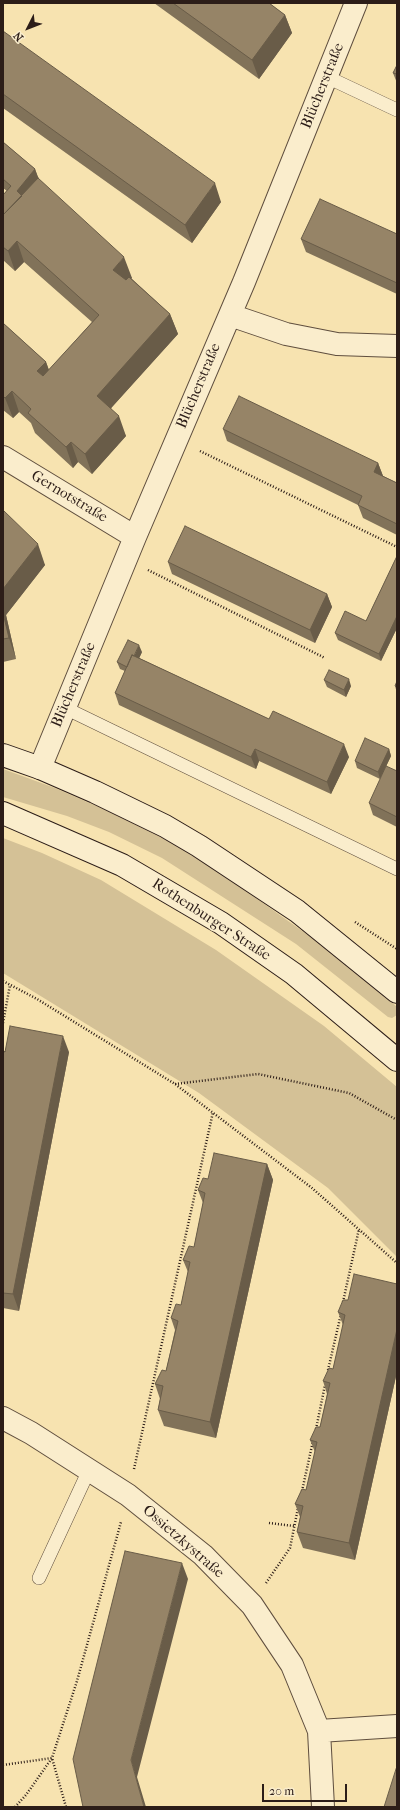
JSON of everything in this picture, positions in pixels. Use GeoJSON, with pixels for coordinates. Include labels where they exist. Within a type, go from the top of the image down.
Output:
{"type":"FeatureCollection","features":[{"type":"Feature","properties":{"kind":"street","name":"Blücherstraße"},"geometry":{"type":"LineString","coordinates":[[40,768],[135,537],[230,315],[356,3]]}},
{"type":"Feature","properties":{"kind":"street"},"geometry":{"type":"LineString","coordinates":[[230,315],[286,334],[337,344],[397,346]]}},
{"type":"Feature","properties":{"kind":"street","name":"Gernotstraße"},"geometry":{"type":"LineString","coordinates":[[3,457],[135,537]]}},
{"type":"Feature","properties":{"kind":"street"},"geometry":{"type":"LineString","coordinates":[[3,755],[40,768],[95,792],[165,826],[232,866],[297,911],[397,992]]}},
{"type":"Feature","properties":{"kind":"street","name":"Rothenburger Straße"},"geometry":{"type":"LineString","coordinates":[[3,813],[122,865],[221,923],[294,974],[397,1060]]}},
{"type":"Feature","properties":{"kind":"street","name":"Ossietzkystraße"},"geometry":{"type":"LineString","coordinates":[[3,1418],[31,1433],[128,1495],[203,1555],[252,1605],[292,1665],[319,1731],[323,1807]]}},
{"type":"Feature","properties":{"kind":"street"},"geometry":{"type":"LineString","coordinates":[[319,1731],[397,1726]]}},
{"type":"Feature","properties":{"kind":"lane"},"geometry":{"type":"LineString","coordinates":[[327,77],[397,110]]}},
{"type":"Feature","properties":{"kind":"lane"},"geometry":{"type":"LineString","coordinates":[[65,708],[397,869]]}},
{"type":"Feature","properties":{"kind":"lane"},"geometry":{"type":"LineString","coordinates":[[39,1578],[89,1470]]}},
{"type":"Feature","properties":{"kind":"path"},"geometry":{"type":"LineString","coordinates":[[176,440],[397,547]]}},
{"type":"Feature","properties":{"kind":"path"},"geometry":{"type":"LineString","coordinates":[[126,560],[325,658]]}},
{"type":"Feature","properties":{"kind":"path"},"geometry":{"type":"LineString","coordinates":[[353,921],[397,949]]}},
{"type":"Feature","properties":{"kind":"path"},"geometry":{"type":"LineString","coordinates":[[3,981],[37,999],[175,1084],[312,1188],[397,1263]]}},
{"type":"Feature","properties":{"kind":"path"},"geometry":{"type":"LineString","coordinates":[[3,1023],[10,985]]}},
{"type":"Feature","properties":{"kind":"path"},"geometry":{"type":"LineString","coordinates":[[175,1084],[258,1074],[349,1093],[397,1120]]}},
{"type":"Feature","properties":{"kind":"path"},"geometry":{"type":"LineString","coordinates":[[15,1807],[26,1795],[52,1758],[77,1681],[128,1495],[213,1112]]}},
{"type":"Feature","properties":{"kind":"path"},"geometry":{"type":"LineString","coordinates":[[315,1432],[359,1230]]}},
{"type":"Feature","properties":{"kind":"path"},"geometry":{"type":"LineString","coordinates":[[301,1495],[313,1440]]}},
{"type":"Feature","properties":{"kind":"path"},"geometry":{"type":"LineString","coordinates":[[252,1605],[290,1548],[300,1503]]}},
{"type":"Feature","properties":{"kind":"path"},"geometry":{"type":"LineString","coordinates":[[269,1524],[294,1526]]}},
{"type":"Feature","properties":{"kind":"path"},"geometry":{"type":"LineString","coordinates":[[3,1765],[52,1758]]}},
{"type":"Feature","properties":{"kind":"path"},"geometry":{"type":"LineString","coordinates":[[52,1758],[66,1807]]}},
{"type":"Feature","properties":{"kind":"shaded area"},"geometry":{"type":"Polygon","coordinates":[[[3,769],[55,788],[108,811],[174,844],[218,871],[350,965],[397,1007],[397,1015],[392,1018],[388,1017],[296,944],[162,858],[109,832],[67,816],[3,797],[3,769]]]}},
{"type":"Feature","properties":{"kind":"shaded area"},"geometry":{"type":"Polygon","coordinates":[[[3,838],[42,853],[101,880],[216,950],[324,1026],[397,1087],[397,1257],[328,1188],[199,1093],[3,973],[3,838]]]}},
{"type":"Feature","properties":{"kind":"building"},"geometry":{"type":"Polygon","coordinates":[[[173,3],[269,3],[285,15],[252,60],[173,3]]]}},
{"type":"Feature","properties":{"kind":"building"},"geometry":{"type":"Polygon","coordinates":[[[3,31],[215,183],[185,225],[3,94],[3,31]]]}},
{"type":"Feature","properties":{"kind":"building"},"geometry":{"type":"Polygon","coordinates":[[[397,65],[397,74],[393,73],[397,65]]]}},
{"type":"Feature","properties":{"kind":"building"},"geometry":{"type":"Polygon","coordinates":[[[3,142],[35,169],[17,191],[22,196],[3,215],[3,195],[11,186],[3,179],[3,142]]]}},
{"type":"Feature","properties":{"kind":"building"},"geometry":{"type":"Polygon","coordinates":[[[38,178],[124,257],[113,270],[126,280],[129,277],[170,314],[97,396],[119,416],[85,454],[71,442],[66,447],[28,413],[31,409],[12,391],[5,398],[3,396],[3,323],[46,362],[37,371],[43,376],[99,315],[17,241],[8,251],[3,247],[3,215],[38,178]]]}},
{"type":"Feature","properties":{"kind":"building"},"geometry":{"type":"Polygon","coordinates":[[[320,199],[397,234],[397,283],[301,239],[320,199]]]}},
{"type":"Feature","properties":{"kind":"building"},"geometry":{"type":"Polygon","coordinates":[[[239,396],[378,463],[374,472],[397,483],[397,524],[358,505],[362,496],[223,429],[239,396]]]}},
{"type":"Feature","properties":{"kind":"building"},"geometry":{"type":"Polygon","coordinates":[[[3,510],[38,544],[3,589],[3,510]]]}},
{"type":"Feature","properties":{"kind":"building"},"geometry":{"type":"Polygon","coordinates":[[[185,526],[327,594],[310,630],[168,562],[185,526]]]}},
{"type":"Feature","properties":{"kind":"building"},"geometry":{"type":"Polygon","coordinates":[[[397,556],[397,616],[379,654],[335,633],[345,611],[366,621],[397,556]]]}},
{"type":"Feature","properties":{"kind":"building"},"geometry":{"type":"Polygon","coordinates":[[[3,613],[9,638],[3,639],[3,613]]]}},
{"type":"Feature","properties":{"kind":"building"},"geometry":{"type":"Polygon","coordinates":[[[128,640],[139,645],[134,656],[132,655],[127,667],[117,662],[128,640]]]}},
{"type":"Feature","properties":{"kind":"building"},"geometry":{"type":"Polygon","coordinates":[[[132,655],[269,719],[273,711],[344,744],[327,782],[255,749],[251,757],[115,693],[132,655]]]}},
{"type":"Feature","properties":{"kind":"building"},"geometry":{"type":"Polygon","coordinates":[[[329,670],[349,679],[344,690],[324,680],[329,670]]]}},
{"type":"Feature","properties":{"kind":"building"},"geometry":{"type":"Polygon","coordinates":[[[365,738],[389,749],[378,772],[355,761],[365,738]]]}},
{"type":"Feature","properties":{"kind":"building"},"geometry":{"type":"Polygon","coordinates":[[[386,766],[397,771],[397,817],[369,803],[386,766]]]}},
{"type":"Feature","properties":{"kind":"building"},"geometry":{"type":"Polygon","coordinates":[[[10,1026],[63,1036],[13,1294],[3,1293],[3,1051],[5,1052],[10,1026]]]}},
{"type":"Feature","properties":{"kind":"building"},"geometry":{"type":"Polygon","coordinates":[[[214,1153],[267,1164],[210,1422],[158,1410],[163,1386],[155,1384],[162,1370],[166,1371],[178,1321],[171,1318],[176,1304],[181,1305],[190,1262],[183,1260],[189,1246],[194,1247],[205,1193],[198,1190],[203,1178],[208,1179],[214,1153]]]}},
{"type":"Feature","properties":{"kind":"building"},"geometry":{"type":"Polygon","coordinates":[[[354,1274],[397,1284],[397,1329],[349,1543],[297,1532],[303,1506],[295,1504],[302,1489],[306,1490],[317,1442],[310,1440],[316,1427],[320,1427],[330,1383],[323,1381],[329,1368],[333,1369],[345,1315],[338,1312],[343,1300],[348,1300],[354,1274]]]}},
{"type":"Feature","properties":{"kind":"building"},"geometry":{"type":"Polygon","coordinates":[[[125,1551],[182,1563],[131,1760],[144,1807],[83,1807],[73,1759],[125,1551]]]}},
{"type":"Feature","properties":{"kind":"building"},"geometry":{"type":"Polygon","coordinates":[[[397,1766],[397,1807],[384,1807],[396,1769],[397,1766]]]}}]}
